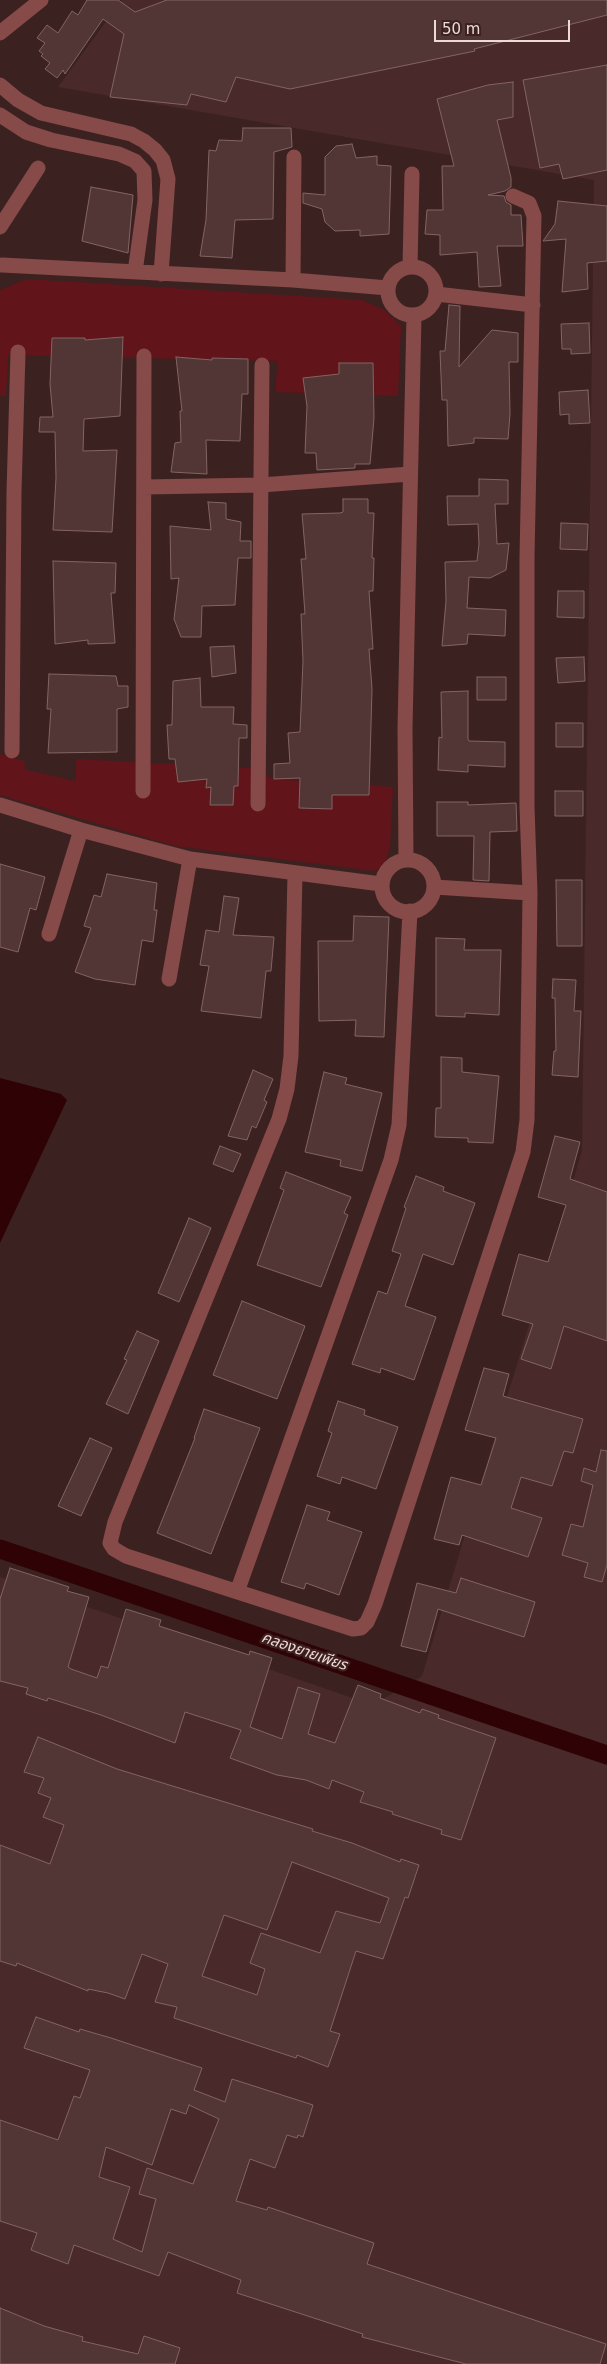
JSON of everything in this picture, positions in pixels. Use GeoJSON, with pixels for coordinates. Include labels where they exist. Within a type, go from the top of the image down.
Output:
{"type":"FeatureCollection","features":[{"type":"Feature","properties":{"kind":"street"},"geometry":{"type":"LineString","coordinates":[[0,33],[41,0]]}},
{"type":"Feature","properties":{"kind":"street"},"geometry":{"type":"LineString","coordinates":[[0,85],[18,100],[41,113],[131,134],[144,140],[163,160],[168,179],[161,274]]}},
{"type":"Feature","properties":{"kind":"street"},"geometry":{"type":"LineString","coordinates":[[0,115],[26,132],[91,150],[119,154],[135,161],[144,171],[144,200],[135,272]]}},
{"type":"Feature","properties":{"kind":"street"},"geometry":{"type":"LineString","coordinates":[[293,280],[294,157]]}},
{"type":"Feature","properties":{"kind":"street"},"geometry":{"type":"LineString","coordinates":[[144,171],[163,160]]}},
{"type":"Feature","properties":{"kind":"street"},"geometry":{"type":"LineString","coordinates":[[0,227],[38,168]]}},
{"type":"Feature","properties":{"kind":"street"},"geometry":{"type":"LineString","coordinates":[[410,267],[412,174]]}},
{"type":"Feature","properties":{"kind":"street"},"geometry":{"type":"LineString","coordinates":[[295,874],[291,1056],[283,1104],[115,1522],[110,1543],[114,1549],[126,1556],[353,1629],[361,1628],[367,1622],[375,1604],[523,1152],[527,1120],[530,893],[527,807],[527,557],[534,216],[530,203],[513,196]]}},
{"type":"Feature","properties":{"kind":"street"},"geometry":{"type":"LineString","coordinates":[[1,264],[293,280],[388,288]]}},
{"type":"Feature","properties":{"kind":"street"},"geometry":{"type":"LineString","coordinates":[[410,267],[419,268],[426,272],[436,285],[436,294],[433,304],[425,312],[414,316],[404,315],[394,309],[388,299],[388,288],[392,278],[400,270],[410,267]]}},
{"type":"Feature","properties":{"kind":"street"},"geometry":{"type":"LineString","coordinates":[[436,294],[533,305]]}},
{"type":"Feature","properties":{"kind":"street"},"geometry":{"type":"LineString","coordinates":[[406,860],[405,728],[414,316]]}},
{"type":"Feature","properties":{"kind":"street"},"geometry":{"type":"LineString","coordinates":[[12,751],[7,493],[18,352]]}},
{"type":"Feature","properties":{"kind":"street"},"geometry":{"type":"LineString","coordinates":[[143,791],[144,356]]}},
{"type":"Feature","properties":{"kind":"street"},"geometry":{"type":"LineString","coordinates":[[258,804],[262,365]]}},
{"type":"Feature","properties":{"kind":"street"},"geometry":{"type":"LineString","coordinates":[[144,487],[261,485],[410,474]]}},
{"type":"Feature","properties":{"kind":"street"},"geometry":{"type":"LineString","coordinates":[[0,805],[81,830],[190,859],[381,884]]}},
{"type":"Feature","properties":{"kind":"street"},"geometry":{"type":"LineString","coordinates":[[49,934],[81,830]]}},
{"type":"Feature","properties":{"kind":"street"},"geometry":{"type":"LineString","coordinates":[[169,979],[190,859]]}},
{"type":"Feature","properties":{"kind":"street"},"geometry":{"type":"LineString","coordinates":[[406,860],[417,862],[426,867],[432,876],[434,887],[431,897],[424,906],[410,911],[394,908],[386,900],[381,884],[388,870],[396,863],[406,860]]}},
{"type":"Feature","properties":{"kind":"street"},"geometry":{"type":"LineString","coordinates":[[434,887],[530,893]]}},
{"type":"Feature","properties":{"kind":"street"},"geometry":{"type":"LineString","coordinates":[[237,1592],[391,1160],[399,1125],[410,911]]}},
{"type":"Feature","properties":{"kind":"shaded area"},"geometry":{"type":"Polygon","coordinates":[[[122,0],[607,0],[607,2364],[0,2364],[0,1577],[373,1705],[422,1676],[582,1151],[594,180],[58,87],[122,0]]]}},
{"type":"Feature","properties":{"kind":"shaded area"},"geometry":{"type":"Polygon","coordinates":[[[27,279],[362,300],[384,310],[401,326],[398,396],[275,392],[278,361],[8,355],[6,396],[0,396],[0,290],[27,279]]]}},
{"type":"Feature","properties":{"kind":"shaded area"},"geometry":{"type":"Polygon","coordinates":[[[0,754],[24,761],[26,770],[76,781],[76,759],[250,768],[274,779],[393,787],[390,846],[385,864],[375,871],[175,846],[0,795],[0,754]]]}},
{"type":"Feature","properties":{"kind":"shaded area"},"geometry":{"type":"Polygon","coordinates":[[[0,1078],[61,1094],[67,1100],[0,1243],[0,1078]]]}},
{"type":"Feature","properties":{"kind":"building"},"geometry":{"type":"Polygon","coordinates":[[[87,0],[118,0],[135,12],[167,0],[607,0],[607,15],[474,49],[475,51],[290,89],[236,77],[226,102],[191,94],[187,105],[110,97],[124,34],[103,19],[65,74],[63,70],[57,78],[45,69],[50,63],[41,56],[43,54],[39,51],[45,43],[37,38],[47,25],[58,33],[72,11],[78,15],[87,0]]]}},
{"type":"Feature","properties":{"kind":"building"},"geometry":{"type":"Polygon","coordinates":[[[607,65],[607,170],[563,179],[559,164],[540,168],[523,80],[607,65]]]}},
{"type":"Feature","properties":{"kind":"building"},"geometry":{"type":"Polygon","coordinates":[[[513,82],[513,117],[497,120],[511,178],[511,187],[505,191],[488,195],[504,196],[506,202],[511,205],[511,215],[521,215],[523,246],[497,246],[501,286],[479,287],[477,252],[440,255],[440,235],[425,234],[427,210],[443,210],[442,166],[454,166],[437,99],[488,85],[513,82]]]}},
{"type":"Feature","properties":{"kind":"building"},"geometry":{"type":"Polygon","coordinates":[[[243,128],[291,128],[292,147],[274,152],[273,219],[235,220],[232,258],[200,256],[206,220],[209,150],[216,151],[219,140],[242,141],[243,128]]]}},
{"type":"Feature","properties":{"kind":"building"},"geometry":{"type":"Polygon","coordinates":[[[352,144],[356,158],[377,156],[377,165],[391,166],[389,234],[360,236],[360,230],[335,231],[325,222],[322,209],[303,203],[303,193],[325,195],[325,157],[336,146],[352,144]]]}},
{"type":"Feature","properties":{"kind":"building"},"geometry":{"type":"Polygon","coordinates":[[[91,187],[133,195],[128,253],[82,241],[91,187]]]}},
{"type":"Feature","properties":{"kind":"building"},"geometry":{"type":"Polygon","coordinates":[[[558,201],[607,206],[607,261],[587,263],[588,289],[562,292],[566,239],[543,241],[555,224],[558,201]]]}},
{"type":"Feature","properties":{"kind":"building"},"geometry":{"type":"Polygon","coordinates":[[[449,305],[460,306],[459,367],[492,330],[518,333],[518,362],[509,362],[510,414],[508,439],[474,438],[474,443],[448,446],[447,400],[442,400],[440,351],[445,351],[449,305]]]}},
{"type":"Feature","properties":{"kind":"building"},"geometry":{"type":"Polygon","coordinates":[[[589,323],[590,353],[571,354],[571,349],[562,349],[561,324],[589,323]]]}},
{"type":"Feature","properties":{"kind":"building"},"geometry":{"type":"Polygon","coordinates":[[[123,337],[120,416],[84,419],[83,451],[117,450],[112,532],[53,530],[56,478],[55,432],[39,432],[40,417],[53,417],[50,384],[52,338],[85,338],[85,340],[123,337]]]}},
{"type":"Feature","properties":{"kind":"building"},"geometry":{"type":"Polygon","coordinates":[[[176,357],[212,360],[212,358],[248,359],[248,394],[242,394],[240,441],[206,440],[207,474],[171,472],[175,443],[181,442],[180,411],[182,411],[176,357]]]}},
{"type":"Feature","properties":{"kind":"building"},"geometry":{"type":"Polygon","coordinates":[[[339,363],[373,363],[374,418],[370,464],[355,464],[355,468],[317,470],[316,453],[305,453],[307,406],[303,378],[339,374],[339,363]]]}},
{"type":"Feature","properties":{"kind":"building"},"geometry":{"type":"Polygon","coordinates":[[[588,390],[590,423],[569,424],[569,414],[560,415],[559,392],[588,390]]]}},
{"type":"Feature","properties":{"kind":"building"},"geometry":{"type":"Polygon","coordinates":[[[479,479],[508,480],[508,504],[495,504],[497,544],[509,543],[506,570],[490,578],[469,577],[467,608],[506,610],[505,636],[468,634],[467,644],[442,646],[446,601],[445,562],[477,561],[479,544],[478,524],[448,525],[447,496],[479,496],[479,479]]]}},
{"type":"Feature","properties":{"kind":"building"},"geometry":{"type":"Polygon","coordinates":[[[343,499],[368,499],[368,513],[374,513],[373,591],[369,591],[373,649],[369,649],[372,689],[369,795],[332,795],[332,809],[299,808],[300,778],[274,779],[274,764],[290,763],[288,733],[300,732],[303,661],[301,614],[305,614],[301,559],[306,559],[302,514],[343,512],[343,499]]]}},
{"type":"Feature","properties":{"kind":"building"},"geometry":{"type":"Polygon","coordinates":[[[208,502],[226,503],[226,519],[241,522],[240,541],[251,541],[251,558],[238,558],[235,605],[202,606],[201,637],[181,637],[174,619],[179,578],[171,579],[170,526],[211,530],[208,502]]]}},
{"type":"Feature","properties":{"kind":"building"},"geometry":{"type":"Polygon","coordinates":[[[561,523],[588,524],[587,550],[560,549],[561,523]]]}},
{"type":"Feature","properties":{"kind":"building"},"geometry":{"type":"Polygon","coordinates":[[[53,561],[116,563],[115,593],[111,593],[115,643],[88,644],[88,640],[55,644],[53,561]]]}},
{"type":"Feature","properties":{"kind":"building"},"geometry":{"type":"Polygon","coordinates":[[[558,591],[584,591],[584,618],[557,617],[558,591]]]}},
{"type":"Feature","properties":{"kind":"building"},"geometry":{"type":"Polygon","coordinates":[[[234,646],[236,673],[212,677],[210,647],[234,646]]]}},
{"type":"Feature","properties":{"kind":"building"},"geometry":{"type":"Polygon","coordinates":[[[584,657],[585,681],[558,683],[556,658],[584,657]]]}},
{"type":"Feature","properties":{"kind":"building"},"geometry":{"type":"Polygon","coordinates":[[[49,674],[116,676],[118,686],[128,686],[128,707],[117,709],[117,752],[48,753],[51,709],[47,709],[49,674]]]}},
{"type":"Feature","properties":{"kind":"building"},"geometry":{"type":"Polygon","coordinates":[[[477,677],[506,677],[506,700],[477,700],[477,677]]]}},
{"type":"Feature","properties":{"kind":"building"},"geometry":{"type":"Polygon","coordinates":[[[200,678],[201,707],[234,707],[233,724],[247,725],[247,738],[239,738],[238,786],[234,786],[233,805],[210,805],[211,787],[206,788],[207,779],[178,782],[175,759],[169,759],[167,725],[172,725],[173,681],[200,678]]]}},
{"type":"Feature","properties":{"kind":"building"},"geometry":{"type":"Polygon","coordinates":[[[468,691],[468,739],[469,741],[505,742],[505,767],[468,765],[468,772],[438,770],[439,737],[442,738],[441,692],[468,691]]]}},
{"type":"Feature","properties":{"kind":"building"},"geometry":{"type":"Polygon","coordinates":[[[556,723],[583,723],[583,747],[556,747],[556,723]]]}},
{"type":"Feature","properties":{"kind":"building"},"geometry":{"type":"Polygon","coordinates":[[[555,791],[583,791],[583,816],[555,816],[555,791]]]}},
{"type":"Feature","properties":{"kind":"building"},"geometry":{"type":"Polygon","coordinates":[[[437,802],[468,802],[468,805],[516,803],[517,831],[490,832],[489,881],[473,880],[474,836],[437,836],[437,802]]]}},
{"type":"Feature","properties":{"kind":"building"},"geometry":{"type":"Polygon","coordinates":[[[0,864],[45,877],[36,910],[30,908],[18,952],[0,947],[0,864]]]}},
{"type":"Feature","properties":{"kind":"building"},"geometry":{"type":"Polygon","coordinates":[[[107,874],[157,883],[154,910],[157,910],[153,942],[142,940],[135,985],[95,979],[75,972],[91,928],[84,926],[94,895],[101,897],[107,874]]]}},
{"type":"Feature","properties":{"kind":"building"},"geometry":{"type":"Polygon","coordinates":[[[556,880],[582,880],[582,946],[557,946],[556,880]]]}},
{"type":"Feature","properties":{"kind":"building"},"geometry":{"type":"Polygon","coordinates":[[[224,896],[239,898],[233,935],[274,937],[271,971],[266,971],[261,1018],[201,1011],[209,966],[200,965],[206,930],[219,932],[224,896]]]}},
{"type":"Feature","properties":{"kind":"building"},"geometry":{"type":"Polygon","coordinates":[[[354,916],[389,917],[384,1037],[355,1036],[356,1020],[319,1021],[318,941],[353,941],[354,916]]]}},
{"type":"Feature","properties":{"kind":"building"},"geometry":{"type":"Polygon","coordinates":[[[436,938],[465,939],[464,950],[501,950],[499,1015],[465,1013],[465,1017],[436,1016],[436,938]]]}},
{"type":"Feature","properties":{"kind":"building"},"geometry":{"type":"Polygon","coordinates":[[[553,979],[576,980],[574,1011],[581,1011],[578,1077],[552,1075],[554,1051],[556,1051],[555,998],[552,998],[553,979]]]}},
{"type":"Feature","properties":{"kind":"building"},"geometry":{"type":"Polygon","coordinates":[[[441,1057],[462,1058],[462,1072],[499,1076],[493,1143],[468,1142],[468,1138],[435,1137],[436,1108],[441,1108],[441,1057]]]}},
{"type":"Feature","properties":{"kind":"building"},"geometry":{"type":"Polygon","coordinates":[[[253,1070],[273,1079],[264,1100],[267,1102],[256,1128],[252,1126],[247,1140],[228,1136],[253,1070]]]}},
{"type":"Feature","properties":{"kind":"building"},"geometry":{"type":"Polygon","coordinates":[[[324,1072],[347,1078],[345,1084],[382,1093],[362,1171],[340,1166],[341,1160],[305,1152],[324,1072]]]}},
{"type":"Feature","properties":{"kind":"building"},"geometry":{"type":"Polygon","coordinates":[[[555,1136],[580,1142],[570,1179],[607,1192],[607,1341],[564,1326],[551,1369],[521,1359],[533,1324],[502,1315],[519,1254],[548,1262],[566,1205],[538,1197],[555,1136]]]}},
{"type":"Feature","properties":{"kind":"building"},"geometry":{"type":"Polygon","coordinates":[[[220,1146],[241,1154],[233,1172],[213,1164],[220,1146]]]}},
{"type":"Feature","properties":{"kind":"building"},"geometry":{"type":"Polygon","coordinates":[[[286,1172],[351,1197],[344,1213],[348,1215],[321,1287],[257,1265],[284,1190],[280,1188],[286,1172]]]}},
{"type":"Feature","properties":{"kind":"building"},"geometry":{"type":"Polygon","coordinates":[[[416,1176],[444,1187],[443,1191],[475,1203],[453,1265],[423,1254],[405,1306],[436,1317],[414,1380],[381,1368],[380,1373],[352,1364],[378,1291],[387,1294],[401,1254],[392,1251],[406,1208],[404,1207],[416,1176]]]}},
{"type":"Feature","properties":{"kind":"building"},"geometry":{"type":"Polygon","coordinates":[[[189,1218],[211,1228],[179,1302],[158,1293],[189,1218]]]}},
{"type":"Feature","properties":{"kind":"building"},"geometry":{"type":"Polygon","coordinates":[[[242,1301],[305,1326],[277,1399],[213,1375],[242,1301]]]}},
{"type":"Feature","properties":{"kind":"building"},"geometry":{"type":"Polygon","coordinates":[[[137,1331],[159,1341],[128,1414],[106,1404],[127,1360],[124,1359],[137,1331]]]}},
{"type":"Feature","properties":{"kind":"building"},"geometry":{"type":"Polygon","coordinates":[[[484,1368],[509,1374],[503,1396],[583,1419],[573,1453],[564,1451],[552,1486],[521,1477],[511,1508],[542,1518],[528,1557],[462,1535],[459,1545],[434,1539],[451,1477],[481,1485],[496,1438],[465,1430],[484,1368]]]}},
{"type":"Feature","properties":{"kind":"building"},"geometry":{"type":"Polygon","coordinates":[[[338,1401],[365,1410],[364,1415],[398,1427],[376,1489],[342,1477],[340,1484],[317,1476],[332,1433],[328,1431],[338,1401]]]}},
{"type":"Feature","properties":{"kind":"building"},"geometry":{"type":"Polygon","coordinates":[[[204,1409],[260,1428],[211,1554],[157,1533],[195,1438],[204,1409]]]}},
{"type":"Feature","properties":{"kind":"building"},"geometry":{"type":"Polygon","coordinates":[[[90,1438],[112,1448],[81,1516],[58,1506],[90,1438]]]}},
{"type":"Feature","properties":{"kind":"building"},"geometry":{"type":"Polygon","coordinates":[[[601,1450],[607,1451],[607,1565],[602,1582],[584,1577],[588,1563],[562,1555],[571,1524],[583,1527],[593,1485],[581,1481],[584,1468],[596,1472],[601,1450]]]}},
{"type":"Feature","properties":{"kind":"building"},"geometry":{"type":"Polygon","coordinates":[[[307,1505],[330,1512],[327,1520],[362,1532],[339,1595],[306,1583],[304,1589],[281,1582],[307,1505]]]}},
{"type":"Feature","properties":{"kind":"building"},"geometry":{"type":"Polygon","coordinates":[[[10,1568],[69,1587],[67,1591],[89,1597],[68,1667],[71,1669],[97,1678],[101,1666],[108,1668],[126,1609],[161,1620],[159,1626],[249,1655],[250,1651],[272,1658],[250,1727],[282,1739],[298,1687],[320,1694],[308,1734],[335,1743],[358,1685],[381,1694],[380,1698],[420,1713],[422,1709],[439,1715],[438,1718],[496,1738],[461,1840],[441,1834],[442,1830],[360,1802],[364,1792],[332,1780],[329,1789],[306,1780],[277,1775],[230,1758],[241,1730],[185,1712],[175,1743],[101,1715],[48,1698],[47,1701],[26,1694],[28,1688],[0,1681],[0,1599],[10,1568]]]}},
{"type":"Feature","properties":{"kind":"building"},"geometry":{"type":"Polygon","coordinates":[[[461,1578],[535,1602],[524,1637],[438,1609],[426,1652],[401,1646],[417,1583],[456,1593],[461,1578]]]}},
{"type":"Feature","properties":{"kind":"building"},"geometry":{"type":"Polygon","coordinates":[[[38,1737],[117,1769],[313,1829],[312,1831],[352,1843],[400,1862],[401,1859],[419,1865],[408,1898],[405,1897],[383,1959],[356,1951],[330,2031],[340,2034],[328,2067],[297,2055],[296,2058],[174,2018],[177,2007],[155,2002],[168,1964],[142,1954],[125,1999],[108,1993],[88,1989],[88,1991],[17,1963],[16,1966],[0,1961],[0,1845],[50,1864],[64,1825],[43,1817],[51,1798],[38,1793],[44,1778],[24,1772],[38,1737]],[[292,1862],[267,1930],[224,1915],[202,1976],[257,1995],[265,1969],[250,1963],[261,1933],[320,1953],[336,1911],[380,1923],[389,1898],[292,1862]]]}},
{"type":"Feature","properties":{"kind":"building"},"geometry":{"type":"Polygon","coordinates":[[[36,2017],[79,2032],[80,2029],[111,2038],[202,2068],[194,2090],[225,2102],[232,2079],[313,2105],[303,2137],[298,2135],[297,2138],[287,2135],[275,2168],[250,2159],[236,2201],[267,2210],[268,2207],[374,2243],[367,2264],[606,2344],[600,2364],[466,2364],[362,2337],[363,2334],[237,2293],[241,2280],[168,2252],[159,2276],[74,2245],[68,2264],[31,2250],[37,2233],[0,2221],[0,2120],[58,2140],[74,2096],[80,2098],[90,2070],[24,2048],[36,2017]],[[189,2105],[186,2114],[171,2109],[152,2165],[106,2147],[99,2177],[130,2187],[113,2239],[142,2252],[156,2199],[139,2194],[147,2168],[193,2184],[219,2119],[189,2105]]]}},
{"type":"Feature","properties":{"kind":"building"},"geometry":{"type":"Polygon","coordinates":[[[0,2308],[44,2326],[83,2337],[82,2341],[138,2354],[144,2336],[180,2348],[175,2364],[0,2364],[0,2308]]]}},
{"type":"Feature","properties":{"kind":"waterway","name":"คลองยายเพียร"},"geometry":{"type":"LineString","coordinates":[[0,1549],[607,1755]]}}]}
